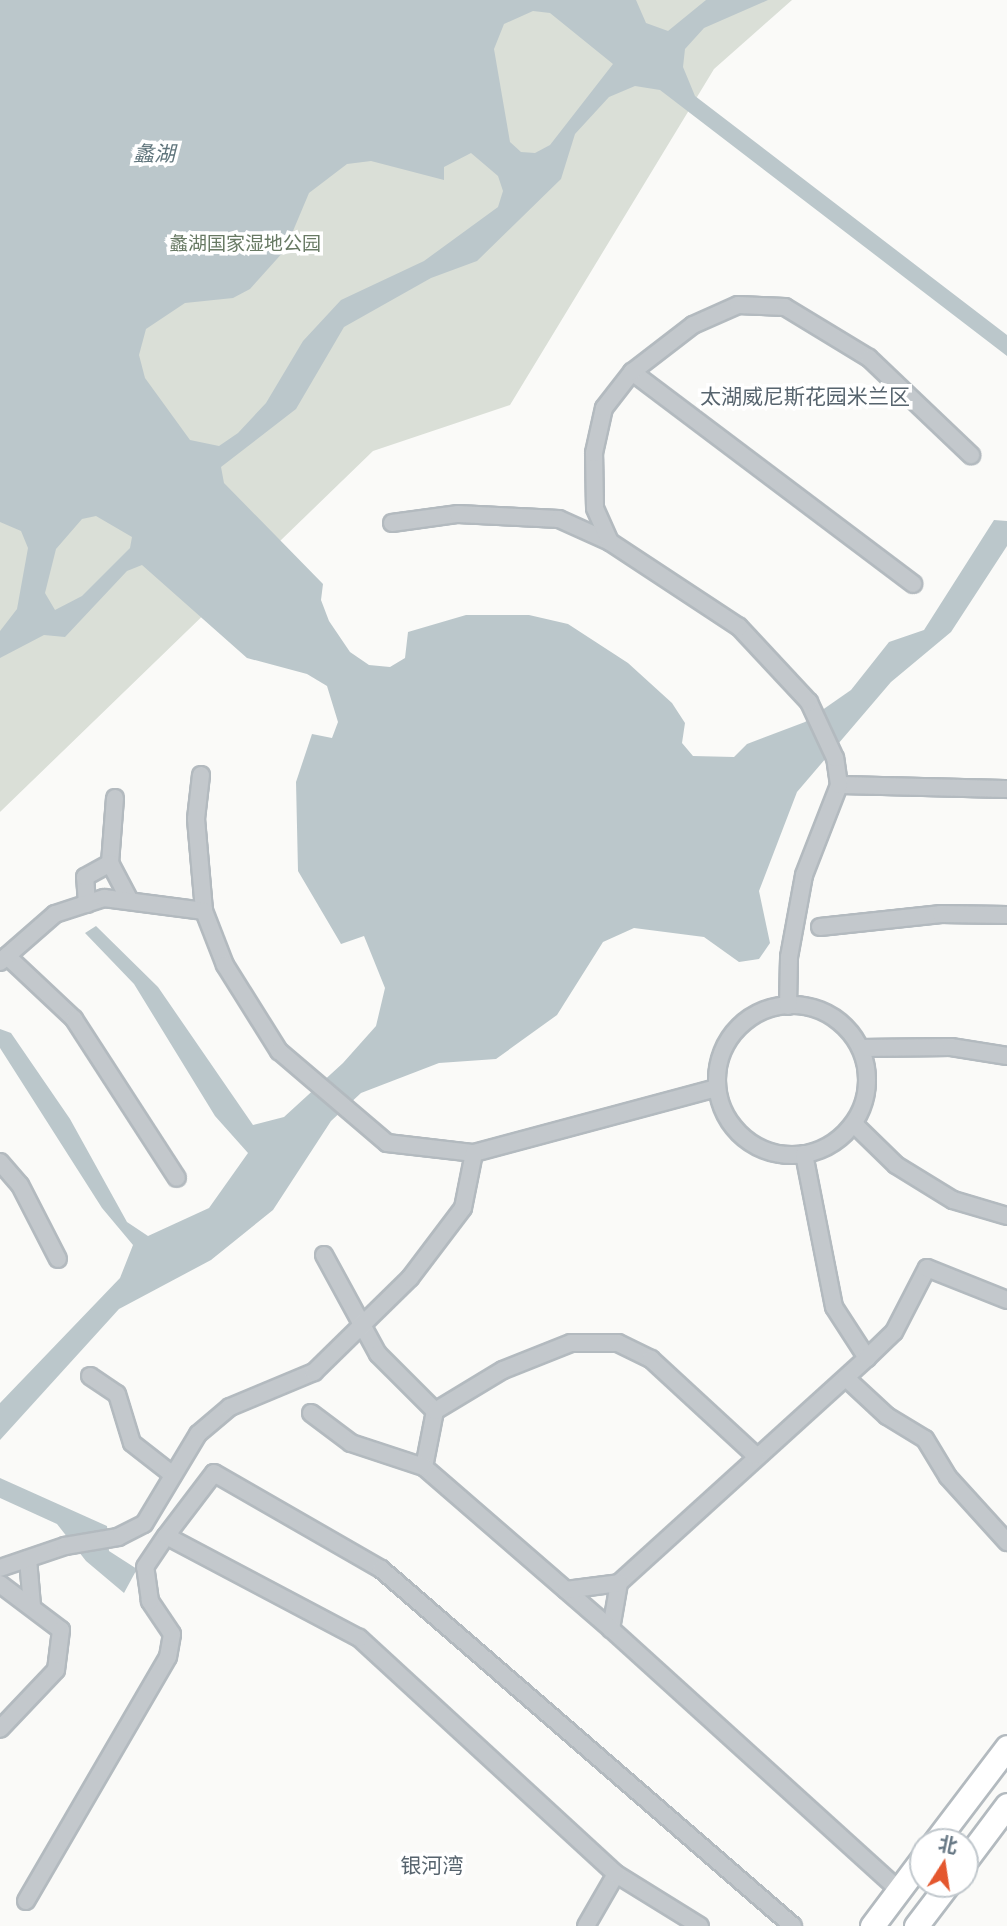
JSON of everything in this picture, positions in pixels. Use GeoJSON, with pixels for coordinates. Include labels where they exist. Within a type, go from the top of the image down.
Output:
{"type":"FeatureCollection","features":[{"type":"Feature","properties":{"kind":"main road"},"geometry":{"type":"LineString","coordinates":[[946,1828],[1007,1747]]}},
{"type":"Feature","properties":{"kind":"main road"},"geometry":{"type":"LineString","coordinates":[[979,1842],[1007,1805]]}},
{"type":"Feature","properties":{"kind":"main road"},"geometry":{"type":"LineString","coordinates":[[872,1926],[909,1877]]}},
{"type":"Feature","properties":{"kind":"main road"},"geometry":{"type":"LineString","coordinates":[[916,1926],[937,1898]]}},
{"type":"Feature","properties":{"kind":"street"},"geometry":{"type":"LineString","coordinates":[[610,542],[596,508],[594,453],[604,408],[632,372],[693,325],[738,305],[785,307],[869,358],[971,455]]}},
{"type":"Feature","properties":{"kind":"street"},"geometry":{"type":"LineString","coordinates":[[632,372],[913,584]]}},
{"type":"Feature","properties":{"kind":"street"},"geometry":{"type":"LineString","coordinates":[[392,523],[458,514],[559,519],[610,542],[739,627],[809,702],[835,758],[839,785],[804,875],[789,957],[788,1006]]}},
{"type":"Feature","properties":{"kind":"street"},"geometry":{"type":"LineString","coordinates":[[201,775],[196,819],[204,911],[225,965],[279,1051],[387,1143],[474,1153],[716,1088]]}},
{"type":"Feature","properties":{"kind":"street"},"geometry":{"type":"LineString","coordinates":[[839,785],[1007,789]]}},
{"type":"Feature","properties":{"kind":"street"},"geometry":{"type":"LineString","coordinates":[[115,798],[110,863],[130,901]]}},
{"type":"Feature","properties":{"kind":"street"},"geometry":{"type":"LineString","coordinates":[[87,904],[85,877],[110,863]]}},
{"type":"Feature","properties":{"kind":"street"},"geometry":{"type":"LineString","coordinates":[[177,1178],[74,1019],[4,959],[55,914],[87,904],[130,901],[204,911]]}},
{"type":"Feature","properties":{"kind":"street"},"geometry":{"type":"LineString","coordinates":[[820,927],[941,914],[1007,915]]}},
{"type":"Feature","properties":{"kind":"street"},"geometry":{"type":"LineString","coordinates":[[807,1005],[839,1020],[861,1048],[868,1083],[855,1125],[804,1154],[773,1153],[746,1140],[726,1117],[716,1088],[720,1053],[740,1023],[771,1006],[807,1005]]}},
{"type":"Feature","properties":{"kind":"street"},"geometry":{"type":"LineString","coordinates":[[861,1048],[951,1047],[1007,1056]]}},
{"type":"Feature","properties":{"kind":"street"},"geometry":{"type":"LineString","coordinates":[[855,1125],[897,1165],[953,1200],[1007,1216]]}},
{"type":"Feature","properties":{"kind":"street"},"geometry":{"type":"LineString","coordinates":[[0,1568],[65,1546],[118,1538],[144,1524],[198,1434],[230,1407],[314,1371],[364,1328],[463,1208],[474,1153]]}},
{"type":"Feature","properties":{"kind":"street"},"geometry":{"type":"LineString","coordinates":[[804,1154],[834,1307],[867,1358]]}},
{"type":"Feature","properties":{"kind":"street"},"geometry":{"type":"LineString","coordinates":[[0,1162],[20,1185],[58,1259]]}},
{"type":"Feature","properties":{"kind":"street"},"geometry":{"type":"LineString","coordinates":[[324,1255],[379,1354],[435,1411]]}},
{"type":"Feature","properties":{"kind":"street"},"geometry":{"type":"LineString","coordinates":[[566,1590],[619,1583],[894,1332],[927,1268],[1007,1300]]}},
{"type":"Feature","properties":{"kind":"street"},"geometry":{"type":"LineString","coordinates":[[424,1467],[435,1411],[503,1370],[571,1343],[618,1343],[650,1359],[756,1456]]}},
{"type":"Feature","properties":{"kind":"street"},"geometry":{"type":"LineString","coordinates":[[90,1376],[117,1394],[132,1443],[173,1475]]}},
{"type":"Feature","properties":{"kind":"street"},"geometry":{"type":"LineString","coordinates":[[846,1378],[887,1416],[925,1439],[948,1477],[1007,1542]]}},
{"type":"Feature","properties":{"kind":"street"},"geometry":{"type":"LineString","coordinates":[[311,1413],[351,1443],[424,1467],[611,1629],[899,1890]]}},
{"type":"Feature","properties":{"kind":"street"},"geometry":{"type":"LineString","coordinates":[[26,1901],[168,1657],[172,1634],[149,1601],[145,1567],[214,1473],[382,1569],[793,1926]]}},
{"type":"Feature","properties":{"kind":"street"},"geometry":{"type":"LineString","coordinates":[[166,1536],[359,1639],[616,1874],[700,1926]]}},
{"type":"Feature","properties":{"kind":"street"},"geometry":{"type":"LineString","coordinates":[[28,1559],[32,1606]]}},
{"type":"Feature","properties":{"kind":"street"},"geometry":{"type":"LineString","coordinates":[[611,1629],[619,1583]]}},
{"type":"Feature","properties":{"kind":"street"},"geometry":{"type":"LineString","coordinates":[[0,1584],[61,1630],[56,1670],[0,1729]]}},
{"type":"Feature","properties":{"kind":"street"},"geometry":{"type":"LineString","coordinates":[[586,1926],[616,1874]]}},
{"type":"Feature","properties":{"kind":"green space","name":"蠡湖国家湿地公园"},"geometry":{"type":"Polygon","coordinates":[[[0,0],[792,0],[714,69],[510,405],[373,451],[0,812],[0,0]]]}},
{"type":"Feature","properties":{"kind":"water","name":"蠡湖"},"geometry":{"type":"Polygon","coordinates":[[[0,0],[636,0],[646,23],[668,31],[706,0],[768,0],[704,28],[685,49],[683,67],[695,96],[1007,335],[1007,356],[660,90],[635,86],[609,97],[575,134],[561,179],[477,261],[431,278],[344,327],[296,409],[221,467],[224,483],[323,584],[321,600],[329,621],[350,652],[369,665],[390,667],[405,658],[408,632],[466,615],[529,615],[568,624],[628,663],[672,703],[685,723],[682,743],[693,756],[734,757],[747,744],[805,722],[851,690],[889,642],[924,630],[994,520],[1007,521],[1007,546],[951,632],[891,682],[797,792],[759,891],[770,943],[759,959],[739,962],[704,937],[634,928],[603,942],[557,1015],[496,1059],[439,1063],[361,1093],[331,1121],[273,1210],[211,1260],[119,1309],[0,1440],[0,1403],[120,1278],[133,1245],[102,1208],[0,1048],[0,1029],[11,1033],[70,1119],[127,1222],[148,1236],[209,1208],[248,1153],[215,1116],[134,984],[85,933],[96,926],[158,987],[253,1125],[284,1117],[343,1063],[376,1026],[385,988],[364,936],[341,944],[298,871],[296,782],[312,734],[332,738],[338,722],[327,686],[307,674],[247,658],[142,565],[127,571],[65,637],[44,635],[0,658],[0,631],[17,609],[28,548],[21,531],[0,522],[0,0]],[[533,11],[504,24],[494,49],[510,142],[521,152],[535,153],[550,145],[613,64],[550,13],[533,11]],[[471,153],[444,167],[444,180],[371,161],[347,164],[309,193],[285,250],[250,289],[233,298],[185,303],[146,329],[139,355],[145,378],[190,440],[219,446],[238,433],[266,403],[303,341],[341,300],[424,261],[498,207],[503,191],[498,176],[471,153]],[[96,516],[82,519],[56,549],[45,593],[55,610],[82,596],[130,548],[132,537],[96,516]]]}},
{"type":"Feature","properties":{"kind":"water"},"geometry":{"type":"Polygon","coordinates":[[[0,1478],[107,1526],[109,1551],[137,1569],[124,1593],[86,1561],[57,1524],[0,1498],[0,1478]]]}},
{"type":"Feature","properties":{"kind":"district","name":"太湖威尼斯花园米兰区"},"geometry":{"type":"Point","coordinates":[805,396]}},
{"type":"Feature","properties":{"kind":"district","name":"银河湾"},"geometry":{"type":"Point","coordinates":[432,1865]}}]}
